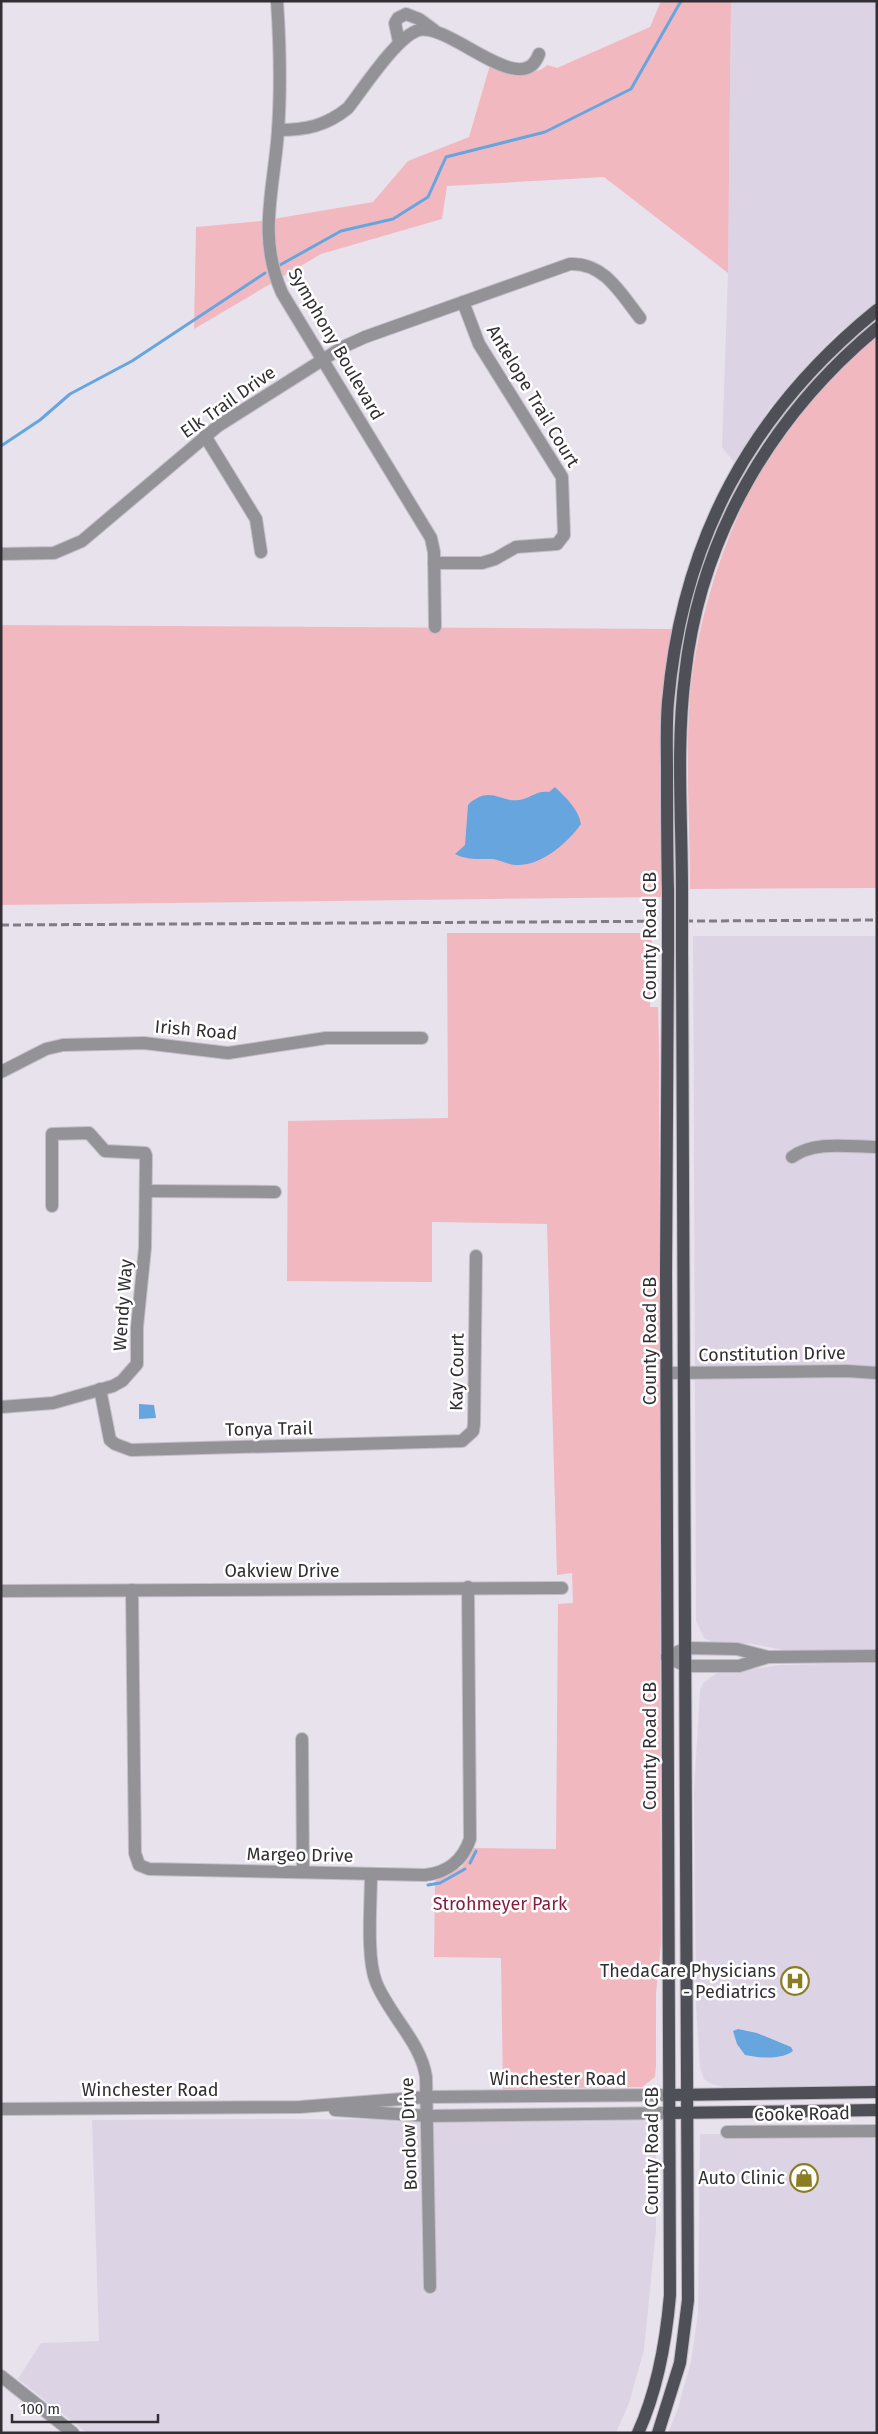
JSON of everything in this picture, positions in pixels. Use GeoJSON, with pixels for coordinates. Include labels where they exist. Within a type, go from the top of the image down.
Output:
{"type":"FeatureCollection","features":[{"type":"Feature","properties":{"kind":"main road","name":"County Road CB"},"geometry":{"type":"LineString","coordinates":[[638,2433],[654,2390],[667,2328],[670,2295],[667,1657],[668,705],[671,671],[682,609],[706,536],[735,472],[777,409],[828,353],[877,310]]}},
{"type":"Feature","properties":{"kind":"main road","name":"County Road CB"},"geometry":{"type":"LineString","coordinates":[[658,2433],[680,2363],[688,2300],[681,737],[684,674],[696,613],[718,542],[732,510],[770,442],[835,366],[877,328]]}},
{"type":"Feature","properties":{"kind":"main road","name":"Winchester Road"},"geometry":{"type":"LineString","coordinates":[[669,2095],[877,2092]]}},
{"type":"Feature","properties":{"kind":"main road","name":"Winchester Road"},"geometry":{"type":"LineString","coordinates":[[669,2113],[877,2110]]}},
{"type":"Feature","properties":{"kind":"street","name":"Symphony Boulevard"},"geometry":{"type":"LineString","coordinates":[[277,1],[280,48],[278,130],[268,220],[270,258],[282,293],[428,532],[433,545],[435,627]]}},
{"type":"Feature","properties":{"kind":"street"},"geometry":{"type":"LineString","coordinates":[[399,42],[395,22],[406,14],[419,19],[434,30],[499,65],[515,70],[531,66],[536,62],[539,54]]}},
{"type":"Feature","properties":{"kind":"street"},"geometry":{"type":"LineString","coordinates":[[278,130],[312,128],[338,117],[348,108],[399,42],[412,33],[434,30]]}},
{"type":"Feature","properties":{"kind":"street","name":"Elk Trail Drive"},"geometry":{"type":"LineString","coordinates":[[1,554],[47,554],[75,545],[205,436],[354,341],[560,267],[577,264],[594,268],[609,278],[640,318]]}},
{"type":"Feature","properties":{"kind":"street","name":"Antelope Trail Court"},"geometry":{"type":"LineString","coordinates":[[434,564],[489,561],[516,547],[552,545],[562,540],[565,529],[562,477],[479,344],[463,302]]}},
{"type":"Feature","properties":{"kind":"street"},"geometry":{"type":"LineString","coordinates":[[205,436],[256,519],[261,552]]}},
{"type":"Feature","properties":{"kind":"street","name":"Irish Road"},"geometry":{"type":"LineString","coordinates":[[1,1072],[46,1049],[63,1045],[144,1044],[228,1053],[326,1038],[422,1038]]}},
{"type":"Feature","properties":{"kind":"street","name":"Wendy Way"},"geometry":{"type":"LineString","coordinates":[[1,1407],[46,1404],[100,1390],[122,1381],[137,1364],[137,1327],[145,1248],[145,1153],[105,1151],[89,1132],[52,1134],[52,1206]]}},
{"type":"Feature","properties":{"kind":"street"},"geometry":{"type":"LineString","coordinates":[[792,1157],[799,1152],[814,1147],[877,1147]]}},
{"type":"Feature","properties":{"kind":"street"},"geometry":{"type":"LineString","coordinates":[[146,1192],[275,1192]]}},
{"type":"Feature","properties":{"kind":"street","name":"Kay Court"},"geometry":{"type":"LineString","coordinates":[[474,1424],[476,1256]]}},
{"type":"Feature","properties":{"kind":"street","name":"Constitution Drive"},"geometry":{"type":"LineString","coordinates":[[668,1373],[847,1371],[877,1373]]}},
{"type":"Feature","properties":{"kind":"street","name":"Tonya Trail"},"geometry":{"type":"LineString","coordinates":[[100,1390],[104,1404],[107,1435],[114,1444],[131,1450],[455,1443],[470,1436],[474,1424]]}},
{"type":"Feature","properties":{"kind":"street","name":"Oakview Drive"},"geometry":{"type":"LineString","coordinates":[[1,1591],[468,1587],[562,1588]]}},
{"type":"Feature","properties":{"kind":"street","name":"Margeo Drive"},"geometry":{"type":"LineString","coordinates":[[132,1590],[135,1859],[143,1868],[149,1870],[433,1874],[455,1863],[468,1845],[470,1832],[468,1587]]}},
{"type":"Feature","properties":{"kind":"street"},"geometry":{"type":"LineString","coordinates":[[667,1657],[686,1648],[738,1649],[768,1657],[877,1656]]}},
{"type":"Feature","properties":{"kind":"street"},"geometry":{"type":"LineString","coordinates":[[667,1657],[686,1666],[738,1666],[768,1657]]}},
{"type":"Feature","properties":{"kind":"street"},"geometry":{"type":"LineString","coordinates":[[302,1739],[303,1872]]}},
{"type":"Feature","properties":{"kind":"street","name":"Bondow Drive"},"geometry":{"type":"LineString","coordinates":[[370,1874],[373,1972],[381,1994],[422,2061],[426,2078],[430,2287]]}},
{"type":"Feature","properties":{"kind":"street","name":"Winchester Road"},"geometry":{"type":"LineString","coordinates":[[1,2109],[300,2107],[427,2097],[669,2095]]}},
{"type":"Feature","properties":{"kind":"street","name":"Winchester Road"},"geometry":{"type":"LineString","coordinates":[[300,2107],[428,2116],[669,2113]]}},
{"type":"Feature","properties":{"kind":"street","name":"Cooke Road"},"geometry":{"type":"LineString","coordinates":[[727,2132],[877,2130]]}},
{"type":"Feature","properties":{"kind":"street"},"geometry":{"type":"LineString","coordinates":[[1,2376],[73,2433]]}},
{"type":"Feature","properties":{"kind":"shaded area"},"geometry":{"type":"Polygon","coordinates":[[[731,1],[877,1],[877,302],[837,334],[805,367],[769,409],[734,462],[722,447],[728,273],[731,1]]]}},
{"type":"Feature","properties":{"kind":"shaded area"},"geometry":{"type":"Polygon","coordinates":[[[693,936],[877,936],[877,1650],[784,1650],[752,1644],[715,1643],[704,1638],[696,1621],[693,936]]]}},
{"type":"Feature","properties":{"kind":"shaded area"},"geometry":{"type":"Polygon","coordinates":[[[877,1663],[877,2085],[723,2087],[711,2084],[704,2079],[700,2068],[696,2005],[694,1792],[700,1690],[704,1682],[717,1673],[781,1665],[877,1663]]]}},
{"type":"Feature","properties":{"kind":"shaded area"},"geometry":{"type":"Polygon","coordinates":[[[92,2120],[641,2120],[652,2124],[656,2153],[656,2230],[644,2350],[629,2403],[616,2433],[87,2433],[18,2379],[41,2343],[99,2341],[92,2120]]]}},
{"type":"Feature","properties":{"kind":"shaded area"},"geometry":{"type":"Polygon","coordinates":[[[700,2134],[877,2135],[877,2433],[668,2433],[677,2411],[691,2362],[698,2313],[700,2134]]]}},
{"type":"Feature","properties":{"kind":"green space"},"geometry":{"type":"Polygon","coordinates":[[[661,1],[731,1],[728,273],[604,177],[447,186],[442,219],[321,254],[194,329],[196,227],[261,221],[373,202],[408,161],[469,137],[490,65],[528,72],[542,69],[547,65],[557,68],[650,27],[661,1]]]}},
{"type":"Feature","properties":{"kind":"green space"},"geometry":{"type":"Polygon","coordinates":[[[877,335],[877,888],[690,889],[688,768],[690,696],[700,632],[718,566],[744,503],[759,474],[786,431],[822,388],[877,335]]]}},
{"type":"Feature","properties":{"kind":"green space"},"geometry":{"type":"Polygon","coordinates":[[[1,625],[674,629],[664,684],[663,897],[1,905],[1,625]]]}},
{"type":"Feature","properties":{"kind":"green space","name":"Strohmeyer Park"},"geometry":{"type":"Polygon","coordinates":[[[447,933],[652,933],[650,1007],[658,1007],[659,1046],[661,1944],[656,1993],[655,2077],[642,2087],[503,2089],[501,1958],[434,1957],[435,1881],[462,1867],[473,1848],[556,1849],[558,1604],[573,1603],[572,1573],[557,1575],[547,1224],[432,1222],[432,1282],[287,1281],[288,1121],[448,1118],[447,933]]]}},
{"type":"Feature","properties":{"kind":"water"},"geometry":{"type":"Polygon","coordinates":[[[555,787],[574,808],[581,824],[561,846],[543,858],[524,865],[515,865],[493,859],[468,858],[455,854],[465,845],[468,805],[474,800],[488,795],[519,800],[541,792],[549,792],[555,787]]]}},
{"type":"Feature","properties":{"kind":"water"},"geometry":{"type":"Polygon","coordinates":[[[139,1404],[154,1405],[156,1418],[139,1419],[139,1404]]]}},
{"type":"Feature","properties":{"kind":"water"},"geometry":{"type":"Polygon","coordinates":[[[738,2029],[757,2033],[791,2047],[793,2051],[776,2057],[745,2055],[737,2044],[733,2031],[738,2029]]]}},
{"type":"Feature","properties":{"kind":"waterway"},"geometry":{"type":"LineString","coordinates":[[280,265],[341,231],[393,219],[428,197],[446,157],[545,132],[631,89],[681,1]]}},
{"type":"Feature","properties":{"kind":"waterway"},"geometry":{"type":"LineString","coordinates":[[1,446],[40,420],[70,394],[132,361],[265,273]]}},
{"type":"Feature","properties":{"kind":"waterway"},"geometry":{"type":"LineString","coordinates":[[470,1863],[476,1851]]}},
{"type":"Feature","properties":{"kind":"waterway"},"geometry":{"type":"LineString","coordinates":[[428,1885],[440,1883],[465,1869]]}},
{"type":"Feature","properties":{"kind":"railway"},"geometry":{"type":"LineString","coordinates":[[1,925],[877,920]]}},
{"type":"Feature","properties":{"kind":"place","name":"ThedaCare Physicians - Pediatrics"},"geometry":{"type":"Point","coordinates":[795,1981]}},
{"type":"Feature","properties":{"kind":"place","name":"Auto Clinic"},"geometry":{"type":"Point","coordinates":[804,2178]}}]}
